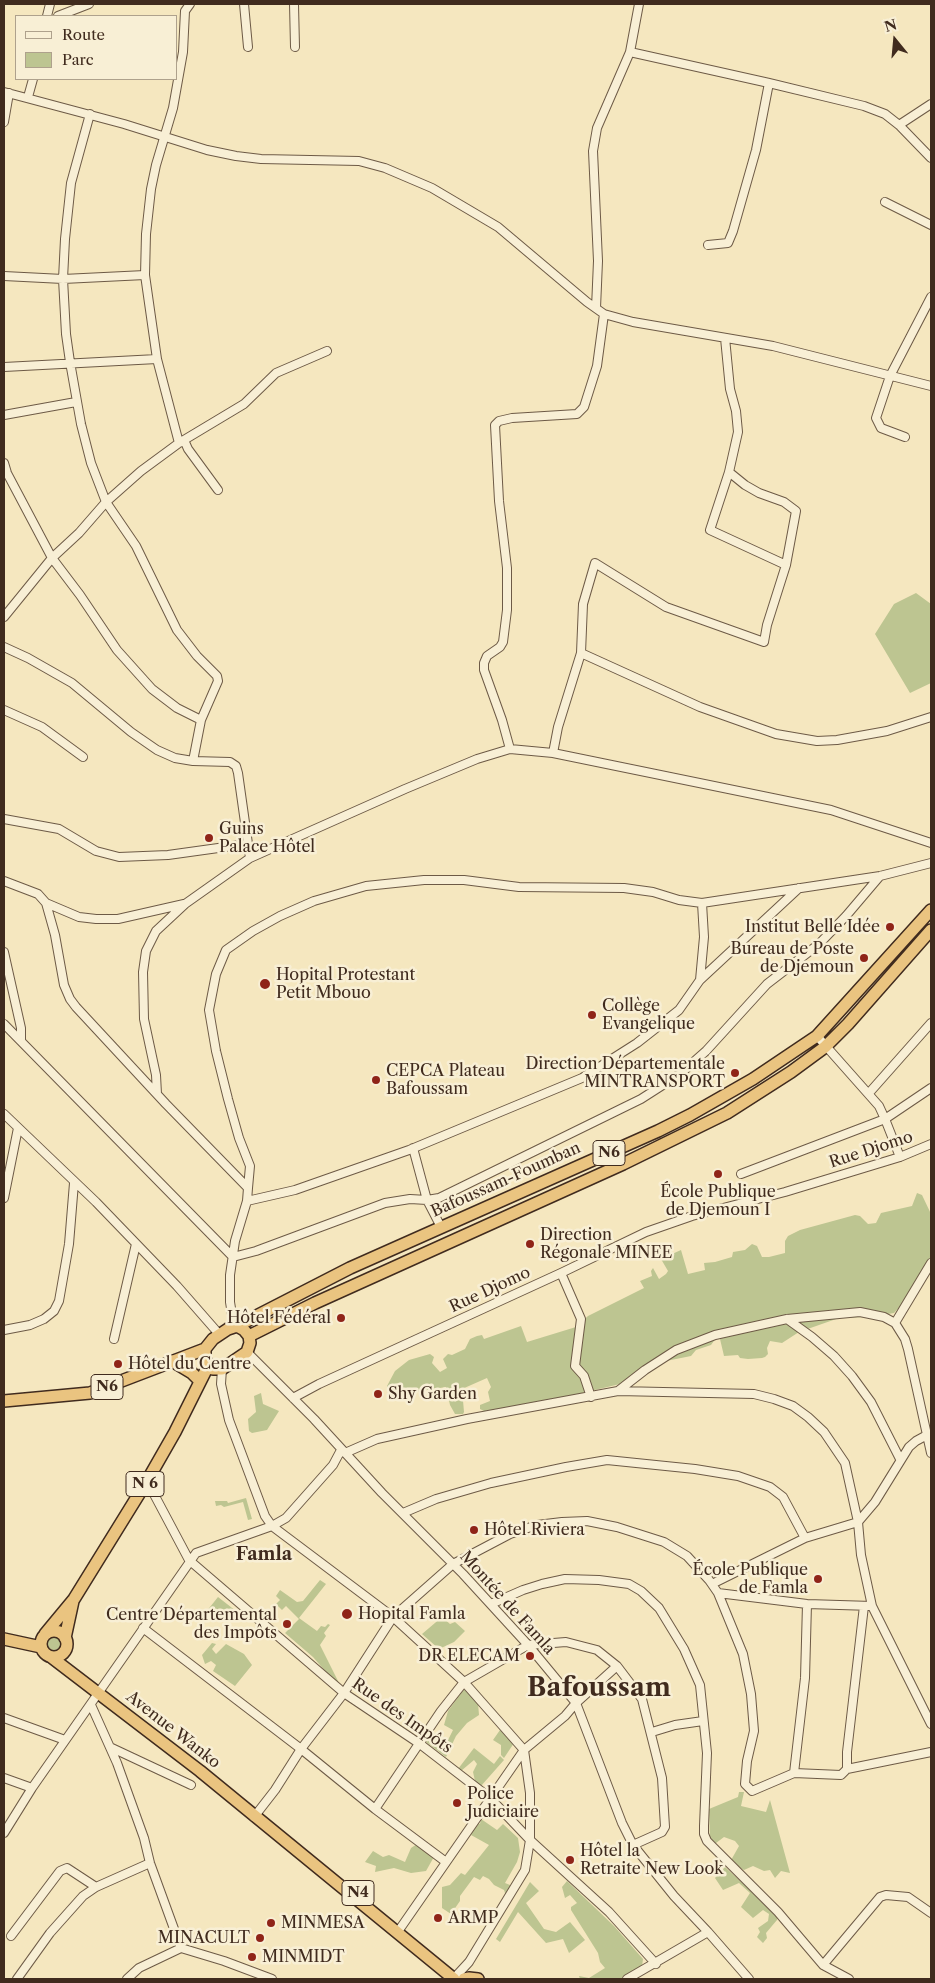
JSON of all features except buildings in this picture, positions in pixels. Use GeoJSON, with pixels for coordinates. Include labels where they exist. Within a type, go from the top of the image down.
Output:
{"type":"FeatureCollection","features":[{"type":"Feature","properties":{"kind":"highway","name":"Bafoussam-Foumban"},"geometry":{"type":"LineString","coordinates":[[236,1326],[300,1293],[422,1235],[690,1116],[753,1079],[817,1036],[931,910]]}},
{"type":"Feature","properties":{"kind":"highway","name":"Bafoussam-Foumban"},"geometry":{"type":"LineString","coordinates":[[249,1336],[307,1307],[543,1201],[699,1128],[761,1092],[825,1047],[931,930]]}},
{"type":"Feature","properties":{"kind":"highway"},"geometry":{"type":"LineString","coordinates":[[900,945],[911,954]]}},
{"type":"Feature","properties":{"kind":"highway"},"geometry":{"type":"LineString","coordinates":[[753,1079],[761,1092]]}},
{"type":"Feature","properties":{"kind":"highway"},"geometry":{"type":"LineString","coordinates":[[616,1150],[623,1164]]}},
{"type":"Feature","properties":{"kind":"highway"},"geometry":{"type":"LineString","coordinates":[[535,1186],[543,1201]]}},
{"type":"Feature","properties":{"kind":"highway"},"geometry":{"type":"LineString","coordinates":[[422,1235],[430,1251]]}},
{"type":"Feature","properties":{"kind":"highway"},"geometry":{"type":"LineString","coordinates":[[300,1293],[307,1307]]}},
{"type":"Feature","properties":{"kind":"highway"},"geometry":{"type":"LineString","coordinates":[[236,1326],[244,1330],[249,1336],[250,1343],[247,1352],[222,1369],[213,1369],[208,1366],[205,1360],[205,1350],[219,1334],[236,1326]]}},
{"type":"Feature","properties":{"kind":"highway","name":"N6"},"geometry":{"type":"LineString","coordinates":[[4,1401],[90,1393],[205,1350]]}},
{"type":"Feature","properties":{"kind":"highway"},"geometry":{"type":"LineString","coordinates":[[172,1362],[192,1373],[200,1381]]}},
{"type":"Feature","properties":{"kind":"highway","name":"N 6"},"geometry":{"type":"LineString","coordinates":[[46,1634],[74,1599],[147,1481],[175,1432],[208,1366]]}},
{"type":"Feature","properties":{"kind":"highway","name":"N 6"},"geometry":{"type":"LineString","coordinates":[[66,1638],[74,1599]]}},
{"type":"Feature","properties":{"kind":"highway"},"geometry":{"type":"LineString","coordinates":[[54,1631],[66,1638],[67,1646],[61,1656],[51,1657],[43,1652],[41,1647],[42,1638],[46,1634],[54,1631]]}},
{"type":"Feature","properties":{"kind":"highway"},"geometry":{"type":"LineString","coordinates":[[4,1639],[41,1647]]}},
{"type":"Feature","properties":{"kind":"highway","name":"Avenue Wanko"},"geometry":{"type":"LineString","coordinates":[[64,1652],[81,1679]]}},
{"type":"Feature","properties":{"kind":"highway","name":"Avenue Wanko"},"geometry":{"type":"LineString","coordinates":[[51,1657],[255,1815],[459,1978]]}},
{"type":"Feature","properties":{"kind":"highway"},"geometry":{"type":"LineString","coordinates":[[459,1978],[478,1979]]}},
{"type":"Feature","properties":{"kind":"street"},"geometry":{"type":"LineString","coordinates":[[61,15],[89,4]]}},
{"type":"Feature","properties":{"kind":"street"},"geometry":{"type":"LineString","coordinates":[[189,4],[185,11],[182,61],[173,108],[151,189],[146,234],[145,275],[157,359],[182,441],[218,490]]}},
{"type":"Feature","properties":{"kind":"street"},"geometry":{"type":"LineString","coordinates":[[244,4],[248,47]]}},
{"type":"Feature","properties":{"kind":"street"},"geometry":{"type":"LineString","coordinates":[[294,4],[295,46]]}},
{"type":"Feature","properties":{"kind":"street"},"geometry":{"type":"LineString","coordinates":[[596,308],[598,261],[592,151],[597,128],[630,52],[638,4]]}},
{"type":"Feature","properties":{"kind":"street"},"geometry":{"type":"LineString","coordinates":[[630,52],[864,106],[885,114],[899,125],[931,158]]}},
{"type":"Feature","properties":{"kind":"street"},"geometry":{"type":"LineString","coordinates":[[28,97],[32,80]]}},
{"type":"Feature","properties":{"kind":"street"},"geometry":{"type":"LineString","coordinates":[[708,245],[728,242],[733,231],[756,150],[769,83]]}},
{"type":"Feature","properties":{"kind":"street"},"geometry":{"type":"LineString","coordinates":[[4,122],[7,92],[90,114],[208,150],[236,156],[359,161],[385,168],[415,179],[454,199],[498,227],[604,314],[633,322],[773,346],[931,386]]}},
{"type":"Feature","properties":{"kind":"street"},"geometry":{"type":"LineString","coordinates":[[899,125],[931,104]]}},
{"type":"Feature","properties":{"kind":"street"},"geometry":{"type":"LineString","coordinates":[[90,114],[71,184],[64,239],[63,279],[66,334],[76,402],[91,463],[106,502],[136,546],[177,630],[197,656],[217,676],[218,681],[201,720],[194,761]]}},
{"type":"Feature","properties":{"kind":"street"},"geometry":{"type":"LineString","coordinates":[[885,202],[931,225]]}},
{"type":"Feature","properties":{"kind":"street"},"geometry":{"type":"LineString","coordinates":[[4,276],[63,279],[145,275]]}},
{"type":"Feature","properties":{"kind":"street"},"geometry":{"type":"LineString","coordinates":[[905,437],[882,428],[876,418],[890,376],[931,297]]}},
{"type":"Feature","properties":{"kind":"street"},"geometry":{"type":"LineString","coordinates":[[510,749],[484,670],[487,656],[500,647],[503,642],[508,602],[507,568],[499,500],[495,425],[500,421],[512,418],[578,414],[584,407],[597,366],[604,314]]}},
{"type":"Feature","properties":{"kind":"street"},"geometry":{"type":"LineString","coordinates":[[725,338],[730,389],[736,410],[738,432],[729,472],[710,530],[786,565]]}},
{"type":"Feature","properties":{"kind":"street"},"geometry":{"type":"LineString","coordinates":[[4,617],[52,558],[79,533],[106,502],[142,471],[182,441],[244,404],[276,373],[327,351]]}},
{"type":"Feature","properties":{"kind":"street"},"geometry":{"type":"LineString","coordinates":[[4,367],[70,362],[157,359]]}},
{"type":"Feature","properties":{"kind":"street"},"geometry":{"type":"LineString","coordinates":[[4,415],[76,402]]}},
{"type":"Feature","properties":{"kind":"street"},"geometry":{"type":"LineString","coordinates":[[4,463],[6,474],[52,558],[80,595],[117,650],[146,683],[177,708],[201,720]]}},
{"type":"Feature","properties":{"kind":"street"},"geometry":{"type":"LineString","coordinates":[[554,752],[558,727],[581,653],[584,604],[595,563],[666,607],[764,642],[767,625],[786,565],[796,511],[784,502],[759,493],[729,472]]}},
{"type":"Feature","properties":{"kind":"street"},"geometry":{"type":"LineString","coordinates":[[4,647],[28,658],[72,683],[131,732],[157,750],[175,758],[194,761],[230,762],[236,766],[250,858]]}},
{"type":"Feature","properties":{"kind":"street"},"geometry":{"type":"LineString","coordinates":[[581,653],[700,707],[776,734],[817,741],[837,740],[887,732],[931,716]]}},
{"type":"Feature","properties":{"kind":"street"},"geometry":{"type":"LineString","coordinates":[[4,710],[42,727],[83,757]]}},
{"type":"Feature","properties":{"kind":"street"},"geometry":{"type":"LineString","coordinates":[[157,1094],[156,1075],[144,1019],[143,972],[146,951],[156,931],[185,904],[250,858],[477,759],[510,749],[554,752],[831,810],[931,843]]}},
{"type":"Feature","properties":{"kind":"street"},"geometry":{"type":"LineString","coordinates":[[4,819],[59,829],[96,851],[119,857],[168,855],[247,844]]}},
{"type":"Feature","properties":{"kind":"street"},"geometry":{"type":"LineString","coordinates":[[236,1326],[230,1302],[230,1275],[240,1220],[247,1201],[250,1166],[228,1099],[216,1051],[209,1010],[216,974],[226,950],[252,931],[280,916],[323,899],[366,886],[424,880],[464,880],[519,887],[624,888],[702,903],[880,876],[931,863]]}},
{"type":"Feature","properties":{"kind":"street"},"geometry":{"type":"LineString","coordinates":[[233,1257],[256,1251],[385,1203],[410,1199],[427,1200],[439,1198],[641,1099],[680,1074],[706,1051],[767,984],[819,944],[880,876]]}},
{"type":"Feature","properties":{"kind":"street"},"geometry":{"type":"LineString","coordinates":[[4,881],[38,894],[46,903],[79,917],[118,919],[185,904]]}},
{"type":"Feature","properties":{"kind":"street"},"geometry":{"type":"LineString","coordinates":[[247,1201],[295,1190],[413,1148],[582,1078],[637,1043],[679,1010],[700,980],[799,888]]}},
{"type":"Feature","properties":{"kind":"street"},"geometry":{"type":"LineString","coordinates":[[46,903],[55,936],[64,985],[70,999],[96,1030],[248,1188]]}},
{"type":"Feature","properties":{"kind":"street"},"geometry":{"type":"LineString","coordinates":[[700,980],[704,937],[702,903]]}},
{"type":"Feature","properties":{"kind":"street"},"geometry":{"type":"LineString","coordinates":[[4,952],[21,1040]]}},
{"type":"Feature","properties":{"kind":"street"},"geometry":{"type":"LineString","coordinates":[[869,1093],[931,1023]]}},
{"type":"Feature","properties":{"kind":"street"},"geometry":{"type":"LineString","coordinates":[[4,1024],[233,1257]]}},
{"type":"Feature","properties":{"kind":"street"},"geometry":{"type":"LineString","coordinates":[[817,1036],[825,1047],[869,1093],[886,1118],[900,1157]]}},
{"type":"Feature","properties":{"kind":"street"},"geometry":{"type":"LineString","coordinates":[[741,1174],[886,1118],[931,1088]]}},
{"type":"Feature","properties":{"kind":"street"},"geometry":{"type":"LineString","coordinates":[[4,1114],[96,1202],[177,1286],[219,1334]]}},
{"type":"Feature","properties":{"kind":"street"},"geometry":{"type":"LineString","coordinates":[[4,1198],[18,1128]]}},
{"type":"Feature","properties":{"kind":"street","name":"Rue Djomo"},"geometry":{"type":"LineString","coordinates":[[293,1398],[319,1384],[666,1224],[785,1192],[900,1157],[931,1144]]}},
{"type":"Feature","properties":{"kind":"street"},"geometry":{"type":"LineString","coordinates":[[413,1148],[427,1200],[441,1227]]}},
{"type":"Feature","properties":{"kind":"street"},"geometry":{"type":"LineString","coordinates":[[4,1330],[30,1325],[54,1312],[59,1301],[69,1244],[74,1183]]}},
{"type":"Feature","properties":{"kind":"street"},"geometry":{"type":"LineString","coordinates":[[114,1340],[136,1244]]}},
{"type":"Feature","properties":{"kind":"street"},"geometry":{"type":"LineString","coordinates":[[895,1323],[931,1263]]}},
{"type":"Feature","properties":{"kind":"street"},"geometry":{"type":"LineString","coordinates":[[561,1273],[581,1319],[575,1366],[584,1376],[591,1397]]}},
{"type":"Feature","properties":{"kind":"street"},"geometry":{"type":"LineString","coordinates":[[618,1391],[644,1370],[676,1350],[715,1335],[787,1319],[860,1312],[884,1317],[895,1323],[905,1339],[929,1435],[931,1453]]}},
{"type":"Feature","properties":{"kind":"street"},"geometry":{"type":"LineString","coordinates":[[787,1319],[826,1350],[852,1376],[870,1402],[900,1459]]}},
{"type":"Feature","properties":{"kind":"street","name":"Montée de Famla"},"geometry":{"type":"LineString","coordinates":[[247,1352],[491,1604],[576,1703],[622,1823],[633,1845],[674,1896],[748,1979]]}},
{"type":"Feature","properties":{"kind":"street"},"geometry":{"type":"LineString","coordinates":[[222,1369],[220,1384],[229,1420],[265,1516],[272,1526],[393,1617],[464,1682],[524,1750],[530,1793],[530,1840],[526,1870],[459,1978]]}},
{"type":"Feature","properties":{"kind":"street"},"geometry":{"type":"LineString","coordinates":[[4,1833],[32,1788],[190,1560],[200,1551],[272,1526],[294,1510],[343,1452],[377,1439],[467,1419],[618,1391],[754,1394],[774,1398],[793,1406],[814,1422],[836,1448],[845,1463],[850,1482],[858,1522],[868,1606],[847,1752],[847,1769]]}},
{"type":"Feature","properties":{"kind":"street"},"geometry":{"type":"LineString","coordinates":[[712,1584],[805,1538],[858,1522],[875,1502],[909,1447],[929,1435]]}},
{"type":"Feature","properties":{"kind":"street"},"geometry":{"type":"LineString","coordinates":[[403,1513],[436,1499],[491,1483],[607,1460],[712,1471],[738,1476],[770,1487],[783,1496],[805,1538]]}},
{"type":"Feature","properties":{"kind":"street","name":"Rue des Impôts"},"geometry":{"type":"LineString","coordinates":[[147,1481],[190,1560],[344,1693],[420,1744],[490,1798],[530,1840],[590,1894],[656,1964]]}},
{"type":"Feature","properties":{"kind":"street"},"geometry":{"type":"LineString","coordinates":[[255,1815],[275,1790],[301,1749],[344,1693],[393,1617],[452,1564],[510,1534],[537,1525],[562,1522],[587,1522],[617,1527],[664,1542],[687,1556],[712,1584],[718,1593],[743,1654],[751,1694],[754,1731],[747,1762],[745,1784],[752,1792],[794,1773],[841,1775],[847,1769],[931,1752]]}},
{"type":"Feature","properties":{"kind":"street"},"geometry":{"type":"LineString","coordinates":[[491,1604],[523,1590],[565,1579],[598,1580],[629,1584],[641,1591],[660,1608],[684,1649],[700,1685],[702,1721],[707,1753],[704,1834],[707,1841],[778,1912],[823,1965],[849,1979]]}},
{"type":"Feature","properties":{"kind":"street"},"geometry":{"type":"LineString","coordinates":[[718,1593],[807,1604],[868,1606]]}},
{"type":"Feature","properties":{"kind":"street"},"geometry":{"type":"LineString","coordinates":[[794,1773],[805,1678],[807,1604]]}},
{"type":"Feature","properties":{"kind":"street"},"geometry":{"type":"LineString","coordinates":[[868,1606],[931,1720]]}},
{"type":"Feature","properties":{"kind":"street"},"geometry":{"type":"LineString","coordinates":[[143,1628],[446,1862]]}},
{"type":"Feature","properties":{"kind":"street"},"geometry":{"type":"LineString","coordinates":[[376,1809],[453,1695],[464,1682],[528,1645],[566,1642],[597,1650],[617,1666],[642,1698],[662,1778],[665,1827],[662,1832],[633,1845]]}},
{"type":"Feature","properties":{"kind":"street"},"geometry":{"type":"LineString","coordinates":[[400,1930],[524,1750],[565,1716],[576,1703],[617,1666]]}},
{"type":"Feature","properties":{"kind":"street"},"geometry":{"type":"LineString","coordinates":[[91,1705],[112,1748],[144,1838],[150,1864],[181,1948]]}},
{"type":"Feature","properties":{"kind":"street"},"geometry":{"type":"LineString","coordinates":[[4,1718],[66,1740]]}},
{"type":"Feature","properties":{"kind":"street"},"geometry":{"type":"LineString","coordinates":[[652,1732],[675,1725],[702,1721]]}},
{"type":"Feature","properties":{"kind":"street"},"geometry":{"type":"LineString","coordinates":[[112,1748],[191,1785]]}},
{"type":"Feature","properties":{"kind":"street"},"geometry":{"type":"LineString","coordinates":[[4,1778],[32,1788]]}},
{"type":"Feature","properties":{"kind":"street"},"geometry":{"type":"LineString","coordinates":[[17,1979],[50,1933],[83,1896],[96,1887],[150,1864]]}},
{"type":"Feature","properties":{"kind":"street"},"geometry":{"type":"LineString","coordinates":[[11,1936],[60,1871],[68,1868],[96,1887]]}},
{"type":"Feature","properties":{"kind":"street"},"geometry":{"type":"LineString","coordinates":[[823,1965],[880,1897],[886,1895],[908,1897],[931,1913]]}},
{"type":"Feature","properties":{"kind":"street"},"geometry":{"type":"LineString","coordinates":[[627,1979],[656,1964],[708,1932]]}},
{"type":"Feature","properties":{"kind":"street"},"geometry":{"type":"LineString","coordinates":[[127,1979],[139,1968],[181,1948],[224,1961],[272,1979]]}},
{"type":"Feature","properties":{"kind":"green space"},"geometry":{"type":"Polygon","coordinates":[[[916,593],[931,604],[931,683],[910,693],[875,634],[894,604],[916,593]]]}},
{"type":"Feature","properties":{"kind":"green space"},"geometry":{"type":"Polygon","coordinates":[[[917,1193],[922,1195],[931,1214],[931,1272],[921,1275],[906,1300],[894,1313],[870,1317],[839,1318],[799,1332],[782,1343],[770,1341],[767,1348],[768,1354],[762,1358],[740,1358],[738,1355],[724,1356],[720,1339],[716,1338],[711,1345],[696,1350],[691,1356],[666,1361],[634,1379],[631,1375],[620,1384],[511,1410],[484,1411],[480,1409],[480,1405],[490,1401],[488,1392],[491,1387],[487,1378],[462,1389],[463,1414],[455,1414],[450,1405],[446,1387],[408,1393],[390,1392],[387,1386],[395,1371],[409,1360],[430,1354],[434,1357],[432,1363],[440,1372],[447,1368],[443,1359],[448,1354],[452,1355],[465,1349],[470,1339],[477,1336],[482,1335],[484,1339],[521,1326],[527,1342],[576,1327],[588,1316],[644,1288],[640,1281],[652,1276],[651,1271],[653,1268],[659,1279],[666,1274],[668,1271],[661,1259],[681,1250],[688,1274],[705,1270],[704,1263],[732,1257],[733,1252],[745,1250],[752,1244],[757,1246],[762,1257],[769,1257],[785,1253],[785,1241],[788,1236],[800,1230],[855,1215],[860,1216],[868,1224],[876,1223],[881,1213],[912,1206],[917,1193]]]}},
{"type":"Feature","properties":{"kind":"green space"},"geometry":{"type":"Polygon","coordinates":[[[261,1393],[263,1404],[279,1411],[267,1430],[252,1433],[249,1431],[248,1419],[256,1412],[254,1396],[261,1393]]]}},
{"type":"Feature","properties":{"kind":"green space"},"geometry":{"type":"Polygon","coordinates":[[[246,1498],[252,1519],[248,1520],[243,1502],[224,1507],[221,1505],[216,1506],[215,1501],[227,1501],[228,1503],[246,1498]]]}},
{"type":"Feature","properties":{"kind":"green space"},"geometry":{"type":"Polygon","coordinates":[[[320,1580],[326,1584],[299,1618],[317,1631],[321,1626],[330,1625],[324,1633],[326,1636],[320,1645],[344,1693],[313,1657],[285,1633],[299,1619],[286,1606],[282,1610],[276,1604],[280,1600],[276,1596],[280,1590],[297,1602],[303,1601],[320,1580]]]}},
{"type":"Feature","properties":{"kind":"green space"},"geometry":{"type":"Polygon","coordinates":[[[218,1597],[245,1618],[241,1622],[228,1613],[224,1616],[221,1614],[214,1622],[206,1612],[218,1597]]]}},
{"type":"Feature","properties":{"kind":"green space"},"geometry":{"type":"Polygon","coordinates":[[[442,1617],[450,1624],[455,1622],[465,1631],[454,1642],[439,1649],[422,1634],[442,1617]]]}},
{"type":"Feature","properties":{"kind":"green space"},"geometry":{"type":"Polygon","coordinates":[[[51,1636],[57,1636],[61,1643],[57,1650],[51,1650],[47,1646],[47,1640],[51,1636]]]}},
{"type":"Feature","properties":{"kind":"green space"},"geometry":{"type":"Polygon","coordinates":[[[212,1643],[216,1644],[212,1649],[216,1654],[226,1644],[244,1654],[252,1665],[235,1686],[213,1671],[216,1665],[211,1661],[205,1664],[202,1655],[212,1643]]]}},
{"type":"Feature","properties":{"kind":"green space"},"geometry":{"type":"Polygon","coordinates":[[[464,1689],[478,1703],[479,1715],[467,1723],[456,1736],[446,1757],[426,1742],[434,1733],[447,1742],[453,1730],[444,1725],[448,1711],[464,1689]]]}},
{"type":"Feature","properties":{"kind":"green space"},"geometry":{"type":"Polygon","coordinates":[[[500,1730],[514,1743],[504,1758],[501,1755],[501,1745],[493,1740],[500,1730]]]}},
{"type":"Feature","properties":{"kind":"green space"},"geometry":{"type":"Polygon","coordinates":[[[474,1748],[494,1764],[500,1756],[504,1760],[481,1786],[475,1781],[473,1772],[477,1764],[474,1760],[461,1771],[458,1769],[474,1748]]]}},
{"type":"Feature","properties":{"kind":"green space"},"geometry":{"type":"Polygon","coordinates":[[[739,1792],[744,1792],[741,1806],[766,1812],[770,1800],[790,1873],[781,1871],[775,1878],[770,1870],[764,1871],[753,1866],[744,1870],[730,1862],[739,1846],[735,1841],[724,1837],[712,1846],[710,1840],[709,1809],[738,1797],[739,1792]]]}},
{"type":"Feature","properties":{"kind":"green space"},"geometry":{"type":"Polygon","coordinates":[[[481,1819],[497,1830],[503,1824],[518,1838],[520,1852],[517,1862],[505,1883],[515,1887],[507,1899],[504,1890],[494,1885],[489,1879],[483,1876],[480,1880],[474,1877],[460,1896],[460,1901],[451,1914],[442,1908],[442,1887],[450,1885],[461,1873],[465,1875],[489,1845],[471,1835],[476,1822],[480,1824],[481,1819]]]}},
{"type":"Feature","properties":{"kind":"green space"},"geometry":{"type":"Polygon","coordinates":[[[417,1844],[435,1855],[426,1871],[411,1873],[394,1868],[375,1872],[376,1866],[365,1862],[373,1851],[383,1857],[389,1855],[405,1862],[411,1848],[417,1844]]]}},
{"type":"Feature","properties":{"kind":"green space"},"geometry":{"type":"Polygon","coordinates":[[[725,1867],[777,1915],[777,1920],[766,1933],[767,1938],[763,1943],[757,1937],[760,1932],[758,1928],[768,1921],[769,1914],[763,1910],[753,1918],[741,1907],[750,1893],[739,1883],[723,1890],[715,1878],[725,1867]]]}},
{"type":"Feature","properties":{"kind":"green space"},"geometry":{"type":"Polygon","coordinates":[[[567,1881],[614,1926],[643,1959],[642,1966],[620,1979],[580,1979],[579,1976],[589,1978],[605,1968],[600,1962],[598,1953],[571,1910],[571,1907],[577,1903],[570,1895],[565,1898],[562,1887],[567,1881]]]}},
{"type":"Feature","properties":{"kind":"green space"},"geometry":{"type":"Polygon","coordinates":[[[530,1882],[539,1891],[526,1903],[544,1929],[556,1932],[570,1922],[585,1940],[569,1953],[563,1939],[546,1943],[518,1912],[500,1942],[496,1939],[530,1882]]]}},
{"type":"Feature","properties":{"kind":"place","name":"Guins Palace Hôtel"},"geometry":{"type":"Point","coordinates":[209,838]}},
{"type":"Feature","properties":{"kind":"place","name":"Institut Belle Idée"},"geometry":{"type":"Point","coordinates":[890,927]}},
{"type":"Feature","properties":{"kind":"place","name":"Bureau de Poste de Djemoun"},"geometry":{"type":"Point","coordinates":[864,958]}},
{"type":"Feature","properties":{"kind":"place","name":"Hopital Protestant Petit Mbouo"},"geometry":{"type":"Point","coordinates":[265,984]}},
{"type":"Feature","properties":{"kind":"place","name":"Collège Evangelique"},"geometry":{"type":"Point","coordinates":[592,1015]}},
{"type":"Feature","properties":{"kind":"place","name":"Direction Départementale MINTRANSPORT"},"geometry":{"type":"Point","coordinates":[735,1073]}},
{"type":"Feature","properties":{"kind":"place","name":"CEPCA Plateau Bafoussam"},"geometry":{"type":"Point","coordinates":[376,1080]}},
{"type":"Feature","properties":{"kind":"place","name":"École Publique de Djemoun I"},"geometry":{"type":"Point","coordinates":[718,1174]}},
{"type":"Feature","properties":{"kind":"place","name":"Direction Régonale MINEE"},"geometry":{"type":"Point","coordinates":[530,1244]}},
{"type":"Feature","properties":{"kind":"place","name":"Hôtel Fédéral"},"geometry":{"type":"Point","coordinates":[341,1318]}},
{"type":"Feature","properties":{"kind":"place","name":"Hôtel du Centre"},"geometry":{"type":"Point","coordinates":[118,1364]}},
{"type":"Feature","properties":{"kind":"place","name":"Shy Garden"},"geometry":{"type":"Point","coordinates":[378,1394]}},
{"type":"Feature","properties":{"kind":"place","name":"Hôtel Riviera"},"geometry":{"type":"Point","coordinates":[474,1530]}},
{"type":"Feature","properties":{"kind":"place","name":"École Publique de Famla"},"geometry":{"type":"Point","coordinates":[818,1579]}},
{"type":"Feature","properties":{"kind":"place","name":"Hopital Famla"},"geometry":{"type":"Point","coordinates":[347,1614]}},
{"type":"Feature","properties":{"kind":"place","name":"Centre Départemental des Impôts"},"geometry":{"type":"Point","coordinates":[287,1624]}},
{"type":"Feature","properties":{"kind":"place","name":"DR ELECAM"},"geometry":{"type":"Point","coordinates":[530,1656]}},
{"type":"Feature","properties":{"kind":"place","name":"Police Judiciaire"},"geometry":{"type":"Point","coordinates":[457,1803]}},
{"type":"Feature","properties":{"kind":"place","name":"Hôtel la Retraite New Look"},"geometry":{"type":"Point","coordinates":[570,1860]}},
{"type":"Feature","properties":{"kind":"place","name":"ARMP"},"geometry":{"type":"Point","coordinates":[438,1918]}},
{"type":"Feature","properties":{"kind":"place","name":"MINMESA"},"geometry":{"type":"Point","coordinates":[271,1923]}},
{"type":"Feature","properties":{"kind":"place","name":"MINACULT"},"geometry":{"type":"Point","coordinates":[260,1938]}},
{"type":"Feature","properties":{"kind":"place","name":"MINMIDT"},"geometry":{"type":"Point","coordinates":[252,1957]}},
{"type":"Feature","properties":{"kind":"district","name":"Famla"},"geometry":{"type":"Point","coordinates":[264,1555]}},
{"type":"Feature","properties":{"kind":"district","name":"Bafoussam"},"geometry":{"type":"Point","coordinates":[599,1688]}}]}
